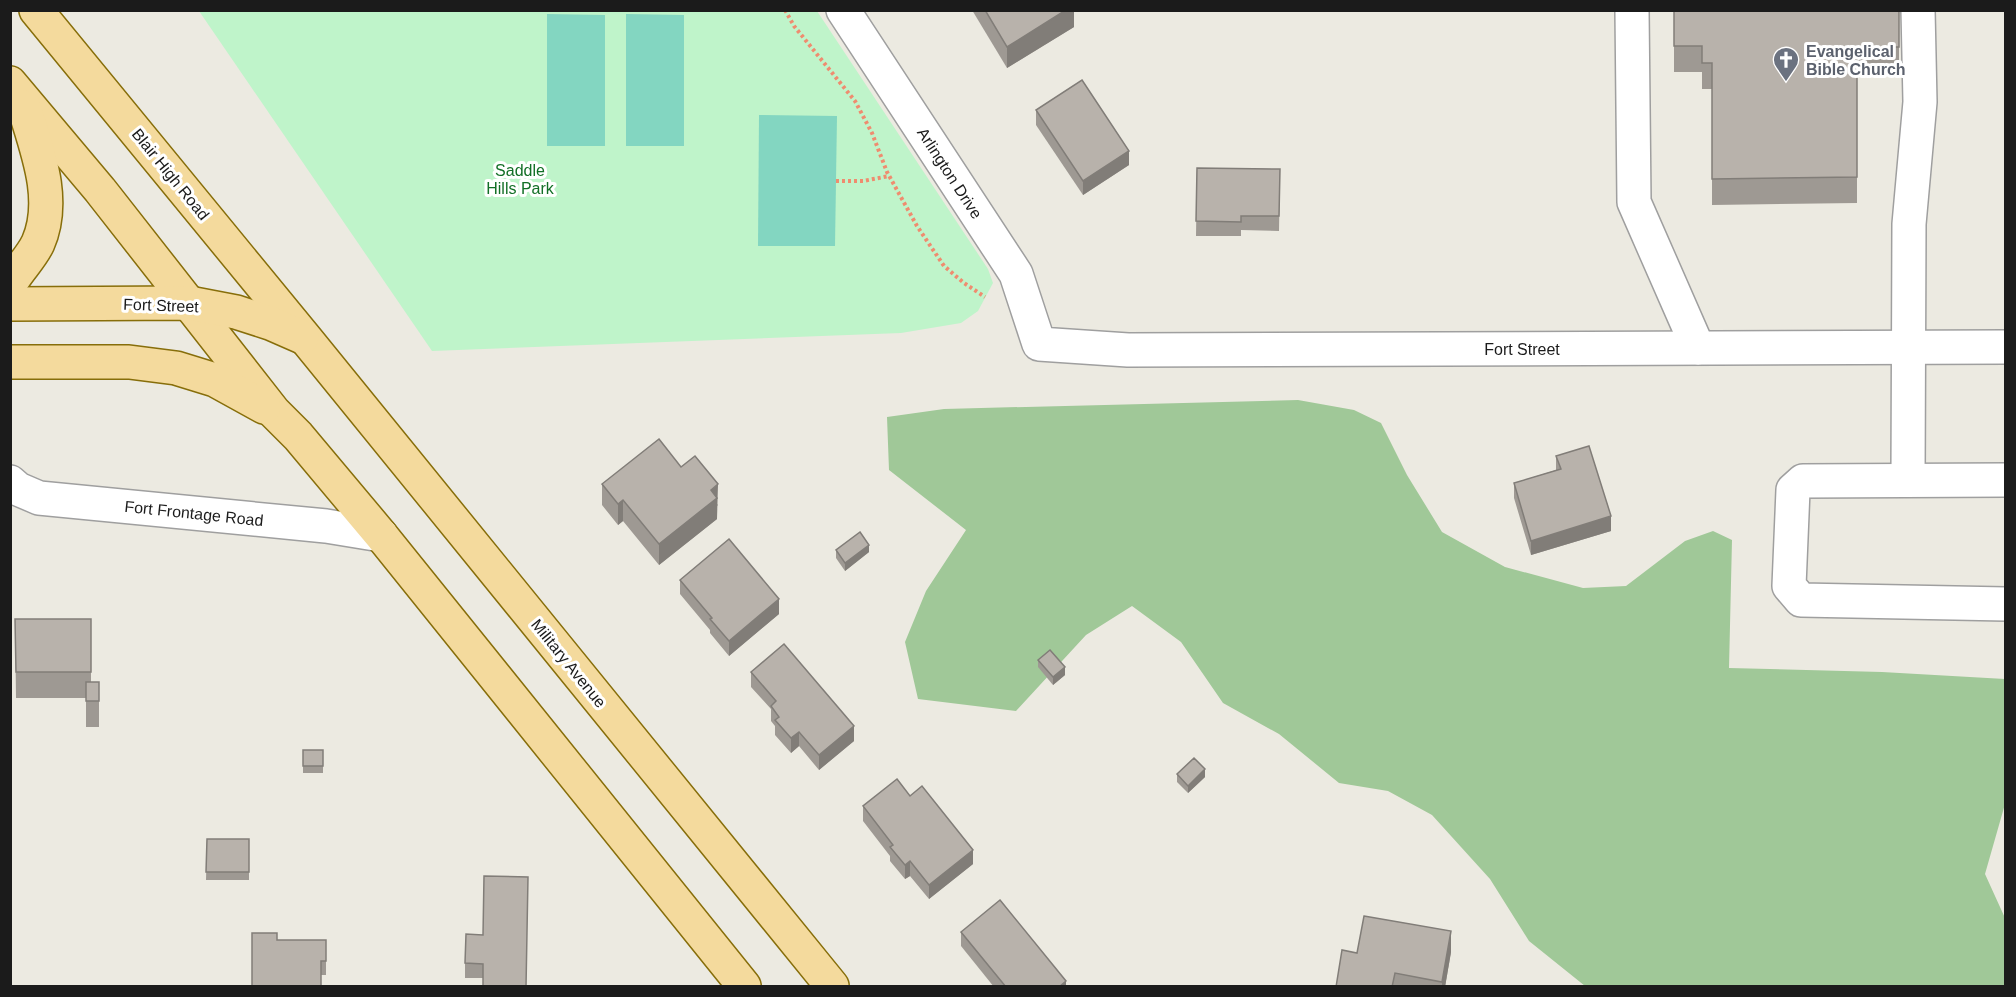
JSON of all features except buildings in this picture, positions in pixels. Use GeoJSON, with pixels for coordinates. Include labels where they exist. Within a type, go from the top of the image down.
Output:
{"type":"FeatureCollection","features":[{"type":"Feature","properties":{"kind":"main road","name":"Blair High Road"},"geometry":{"type":"LineString","coordinates":[[36,10],[306,339]]}},
{"type":"Feature","properties":{"kind":"main road"},"geometry":{"type":"LineString","coordinates":[[10,280],[14,278],[38,244],[45,218],[45,187],[37,150],[15,88]]}},
{"type":"Feature","properties":{"kind":"main road"},"geometry":{"type":"LineString","coordinates":[[15,88],[100,190],[274,412],[298,436],[381,535],[744,987]]}},
{"type":"Feature","properties":{"kind":"main road","name":"Fort Street"},"geometry":{"type":"LineString","coordinates":[[10,304],[189,303],[236,312],[270,323],[306,339]]}},
{"type":"Feature","properties":{"kind":"main road","name":"Military Avenue"},"geometry":{"type":"LineString","coordinates":[[306,339],[832,987]]}},
{"type":"Feature","properties":{"kind":"main road"},"geometry":{"type":"LineString","coordinates":[[10,362],[129,362],[176,368],[215,381],[274,412]]}},
{"type":"Feature","properties":{"kind":"street","name":"Arlington Drive"},"geometry":{"type":"LineString","coordinates":[[843,10],[1016,274],[1036,336]]}},
{"type":"Feature","properties":{"kind":"street"},"geometry":{"type":"LineString","coordinates":[[1632,10],[1634,202],[1698,348]]}},
{"type":"Feature","properties":{"kind":"street"},"geometry":{"type":"LineString","coordinates":[[1908,480],[1909,224],[1920,102],[1918,10]]}},
{"type":"Feature","properties":{"kind":"street","name":"Fort Street"},"geometry":{"type":"LineString","coordinates":[[1036,336],[1128,350],[2006,347]]}},
{"type":"Feature","properties":{"kind":"street"},"geometry":{"type":"LineString","coordinates":[[2006,480],[1803,481],[1793,490],[1789,586],[1801,600],[2006,604]]}},
{"type":"Feature","properties":{"kind":"street","name":"Fort Frontage Road"},"geometry":{"type":"LineString","coordinates":[[10,482],[18,489],[39,498],[326,526],[381,535]]}},
{"type":"Feature","properties":{"kind":"path"},"geometry":{"type":"LineString","coordinates":[[785,10],[794,26],[855,101],[872,133],[889,176],[917,226],[944,266],[1036,336]]}},
{"type":"Feature","properties":{"kind":"path"},"geometry":{"type":"LineString","coordinates":[[836,181],[863,181],[889,176]]}},
{"type":"Feature","properties":{"kind":"green space","name":"Saddle Hills Park"},"geometry":{"type":"Polygon","coordinates":[[[199,11],[817,11],[988,269],[993,283],[978,311],[961,323],[901,333],[432,351],[199,11]]]}},
{"type":"Feature","properties":{"kind":"green space"},"geometry":{"type":"Polygon","coordinates":[[[547,14],[605,15],[605,146],[547,146],[547,14]]]}},
{"type":"Feature","properties":{"kind":"green space"},"geometry":{"type":"Polygon","coordinates":[[[626,14],[684,15],[684,146],[626,146],[626,14]]]}},
{"type":"Feature","properties":{"kind":"green space"},"geometry":{"type":"Polygon","coordinates":[[[759,115],[837,116],[835,246],[758,246],[759,115]]]}},
{"type":"Feature","properties":{"kind":"green space"},"geometry":{"type":"Polygon","coordinates":[[[1298,400],[1354,410],[1381,423],[1407,475],[1442,532],[1505,567],[1583,588],[1626,586],[1685,541],[1713,531],[1732,540],[1729,668],[1882,672],[2005,679],[2005,804],[1985,874],[2005,918],[2005,986],[1585,986],[1529,941],[1490,879],[1432,815],[1388,791],[1339,783],[1279,734],[1223,703],[1181,642],[1132,606],[1086,635],[1016,711],[918,699],[905,642],[926,591],[966,530],[889,470],[887,417],[944,409],[1298,400]]]}},
{"type":"Feature","properties":{"kind":"place","name":"Evangelical Bible Church"},"geometry":{"type":"Point","coordinates":[1786,83]}}]}
